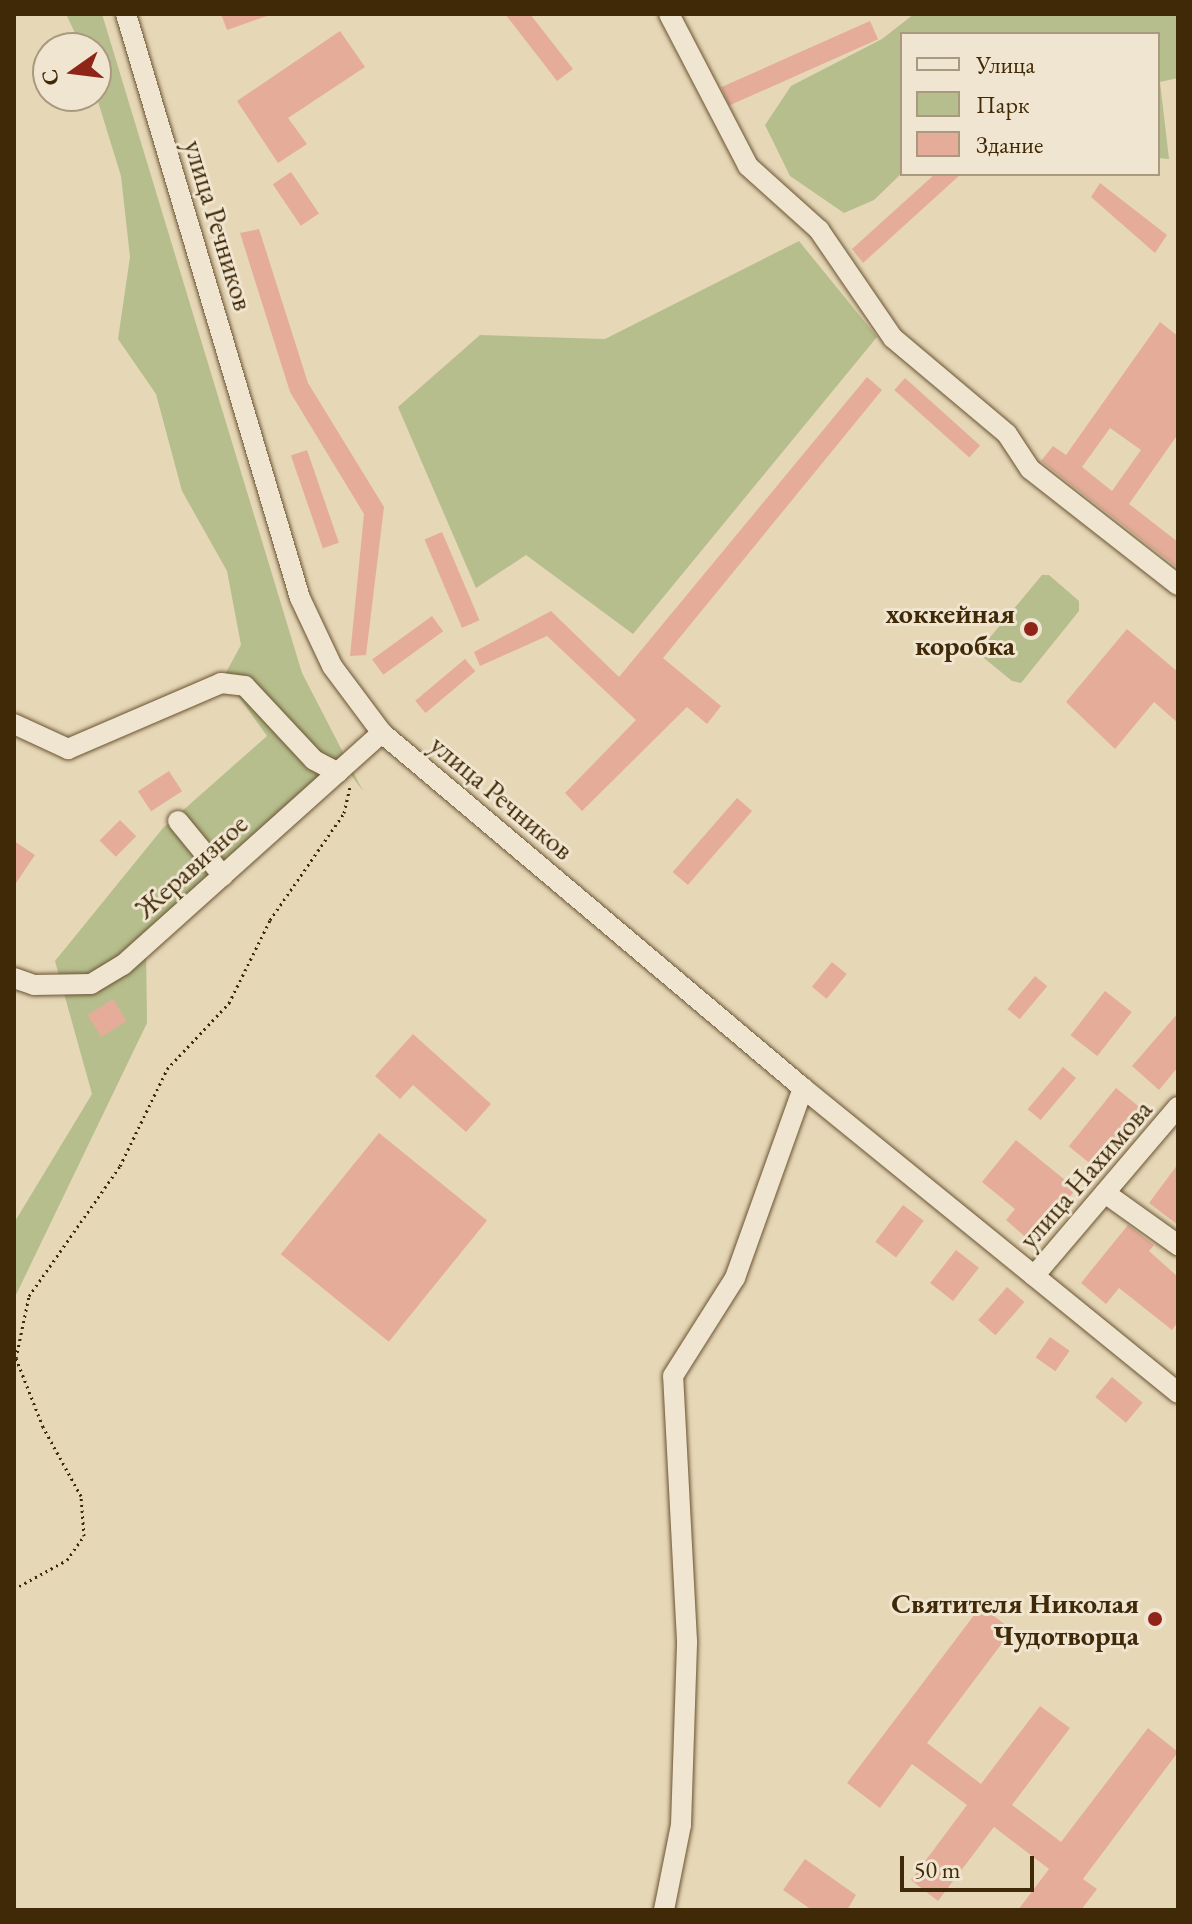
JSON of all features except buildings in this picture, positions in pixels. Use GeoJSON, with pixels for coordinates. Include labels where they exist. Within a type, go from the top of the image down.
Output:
{"type":"FeatureCollection","features":[{"type":"Feature","properties":{"kind":"street","name":"улица Речников"},"geometry":{"type":"LineString","coordinates":[[126,14],[300,598],[332,666],[382,733],[803,1088],[1178,1393]]}},
{"type":"Feature","properties":{"kind":"street"},"geometry":{"type":"LineString","coordinates":[[669,14],[748,166],[819,230],[893,338],[1007,434],[1030,469],[1178,585]]}},
{"type":"Feature","properties":{"kind":"street"},"geometry":{"type":"LineString","coordinates":[[14,724],[68,749],[221,683],[245,686],[314,760],[344,778]]}},
{"type":"Feature","properties":{"kind":"street","name":"Жеравизное"},"geometry":{"type":"LineString","coordinates":[[14,978],[34,985],[91,984],[123,965],[223,876],[344,778],[382,733]]}},
{"type":"Feature","properties":{"kind":"street"},"geometry":{"type":"LineString","coordinates":[[178,821],[223,876]]}},
{"type":"Feature","properties":{"kind":"street"},"geometry":{"type":"LineString","coordinates":[[664,1910],[681,1825],[687,1641],[673,1376],[735,1278],[803,1088]]}},
{"type":"Feature","properties":{"kind":"street","name":"улица Нахимова"},"geometry":{"type":"LineString","coordinates":[[1034,1276],[1178,1107]]}},
{"type":"Feature","properties":{"kind":"street"},"geometry":{"type":"LineString","coordinates":[[1105,1193],[1178,1245]]}},
{"type":"Feature","properties":{"kind":"path"},"geometry":{"type":"LineString","coordinates":[[14,1589],[67,1560],[84,1536],[81,1496],[43,1427],[16,1358],[29,1296],[120,1166],[167,1069],[229,1003],[270,920],[344,813],[344,778]]}},
{"type":"Feature","properties":{"kind":"green space"},"geometry":{"type":"Polygon","coordinates":[[[66,14],[102,14],[107,32],[74,32],[66,14]]]}},
{"type":"Feature","properties":{"kind":"green space"},"geometry":{"type":"Polygon","coordinates":[[[914,14],[1178,14],[1178,78],[1160,82],[1160,32],[900,32],[900,175],[874,200],[844,213],[790,176],[765,125],[791,86],[882,39],[914,14]]]}},
{"type":"Feature","properties":{"kind":"green space"},"geometry":{"type":"Polygon","coordinates":[[[112,47],[302,673],[363,791],[348,771],[146,945],[147,1023],[14,1299],[14,1223],[92,1094],[55,961],[163,828],[267,736],[224,676],[241,645],[227,571],[182,491],[156,394],[118,339],[130,257],[121,176],[101,112],[112,112],[112,47]]]}},
{"type":"Feature","properties":{"kind":"green space"},"geometry":{"type":"Polygon","coordinates":[[[1160,82],[1169,159],[1160,158],[1160,82]]]}},
{"type":"Feature","properties":{"kind":"green space"},"geometry":{"type":"Polygon","coordinates":[[[799,241],[877,337],[633,634],[526,555],[476,588],[398,407],[480,335],[605,339],[799,241]]]}},
{"type":"Feature","properties":{"kind":"green space","name":"хоккейная коробка"},"geometry":{"type":"Polygon","coordinates":[[[1042,575],[1049,575],[1079,601],[1079,611],[1021,683],[1012,681],[984,658],[982,647],[1042,575]]]}},
{"type":"Feature","properties":{"kind":"place","name":"хоккейная коробка"},"geometry":{"type":"Point","coordinates":[1031,629]}},
{"type":"Feature","properties":{"kind":"place","name":"Святителя Николая Чудотворца"},"geometry":{"type":"Point","coordinates":[1155,1619]}}]}
